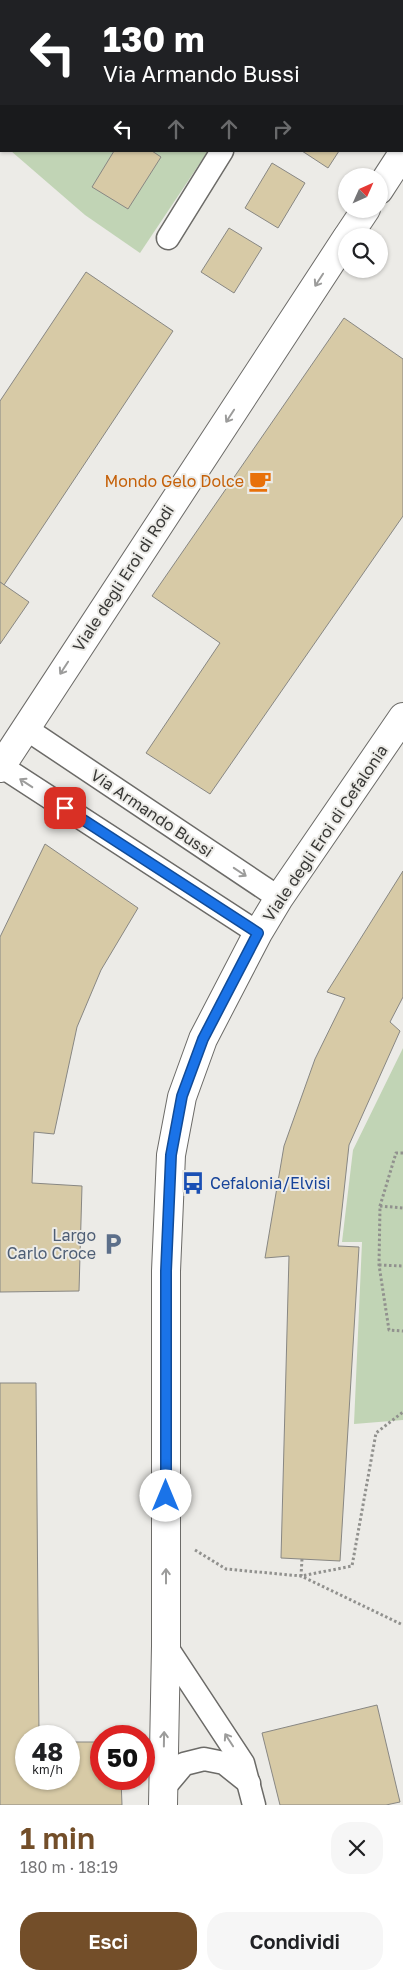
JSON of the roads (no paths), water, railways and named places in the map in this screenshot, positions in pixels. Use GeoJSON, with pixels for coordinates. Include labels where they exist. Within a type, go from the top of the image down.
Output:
{"type":"FeatureCollection","features":[{"type":"Feature","properties":{"kind":"main road"},"geometry":{"type":"LineString","coordinates":[[388,176],[403,153]]}},
{"type":"Feature","properties":{"kind":"main road","name":"Viale degli Eroi di Rodi"},"geometry":{"type":"LineString","coordinates":[[0,767],[338,252]]}},
{"type":"Feature","properties":{"kind":"main road","name":"Viale degli Eroi di Cefalonia"},"geometry":{"type":"LineString","coordinates":[[163,1797],[166,1646],[166,1271],[171,1155],[182,1096],[203,1039],[258,933],[279,898],[403,717]]}},
{"type":"Feature","properties":{"kind":"street"},"geometry":{"type":"LineString","coordinates":[[168,238],[221,152]]}},
{"type":"Feature","properties":{"kind":"street","name":"Via Armando Bussi"},"geometry":{"type":"LineString","coordinates":[[25,728],[279,898]]}},
{"type":"Feature","properties":{"kind":"street"},"geometry":{"type":"LineString","coordinates":[[0,767],[258,933]]}},
{"type":"Feature","properties":{"kind":"street"},"geometry":{"type":"LineString","coordinates":[[166,1646],[243,1763],[254,1805]]}},
{"type":"Feature","properties":{"kind":"street"},"geometry":{"type":"LineString","coordinates":[[163,1797],[184,1764],[204,1759],[224,1763],[249,1783]]}},
{"type":"Feature","properties":{"kind":"place","name":"Mondo Gelo Dolce"},"geometry":{"type":"Point","coordinates":[260,481]}},
{"type":"Feature","properties":{"kind":"place","name":"Cefalonia/Elvisi"},"geometry":{"type":"Point","coordinates":[193,1183]}},
{"type":"Feature","properties":{"kind":"place","name":"Largo Carlo Croce"},"geometry":{"type":"Point","coordinates":[113,1244]}}]}
